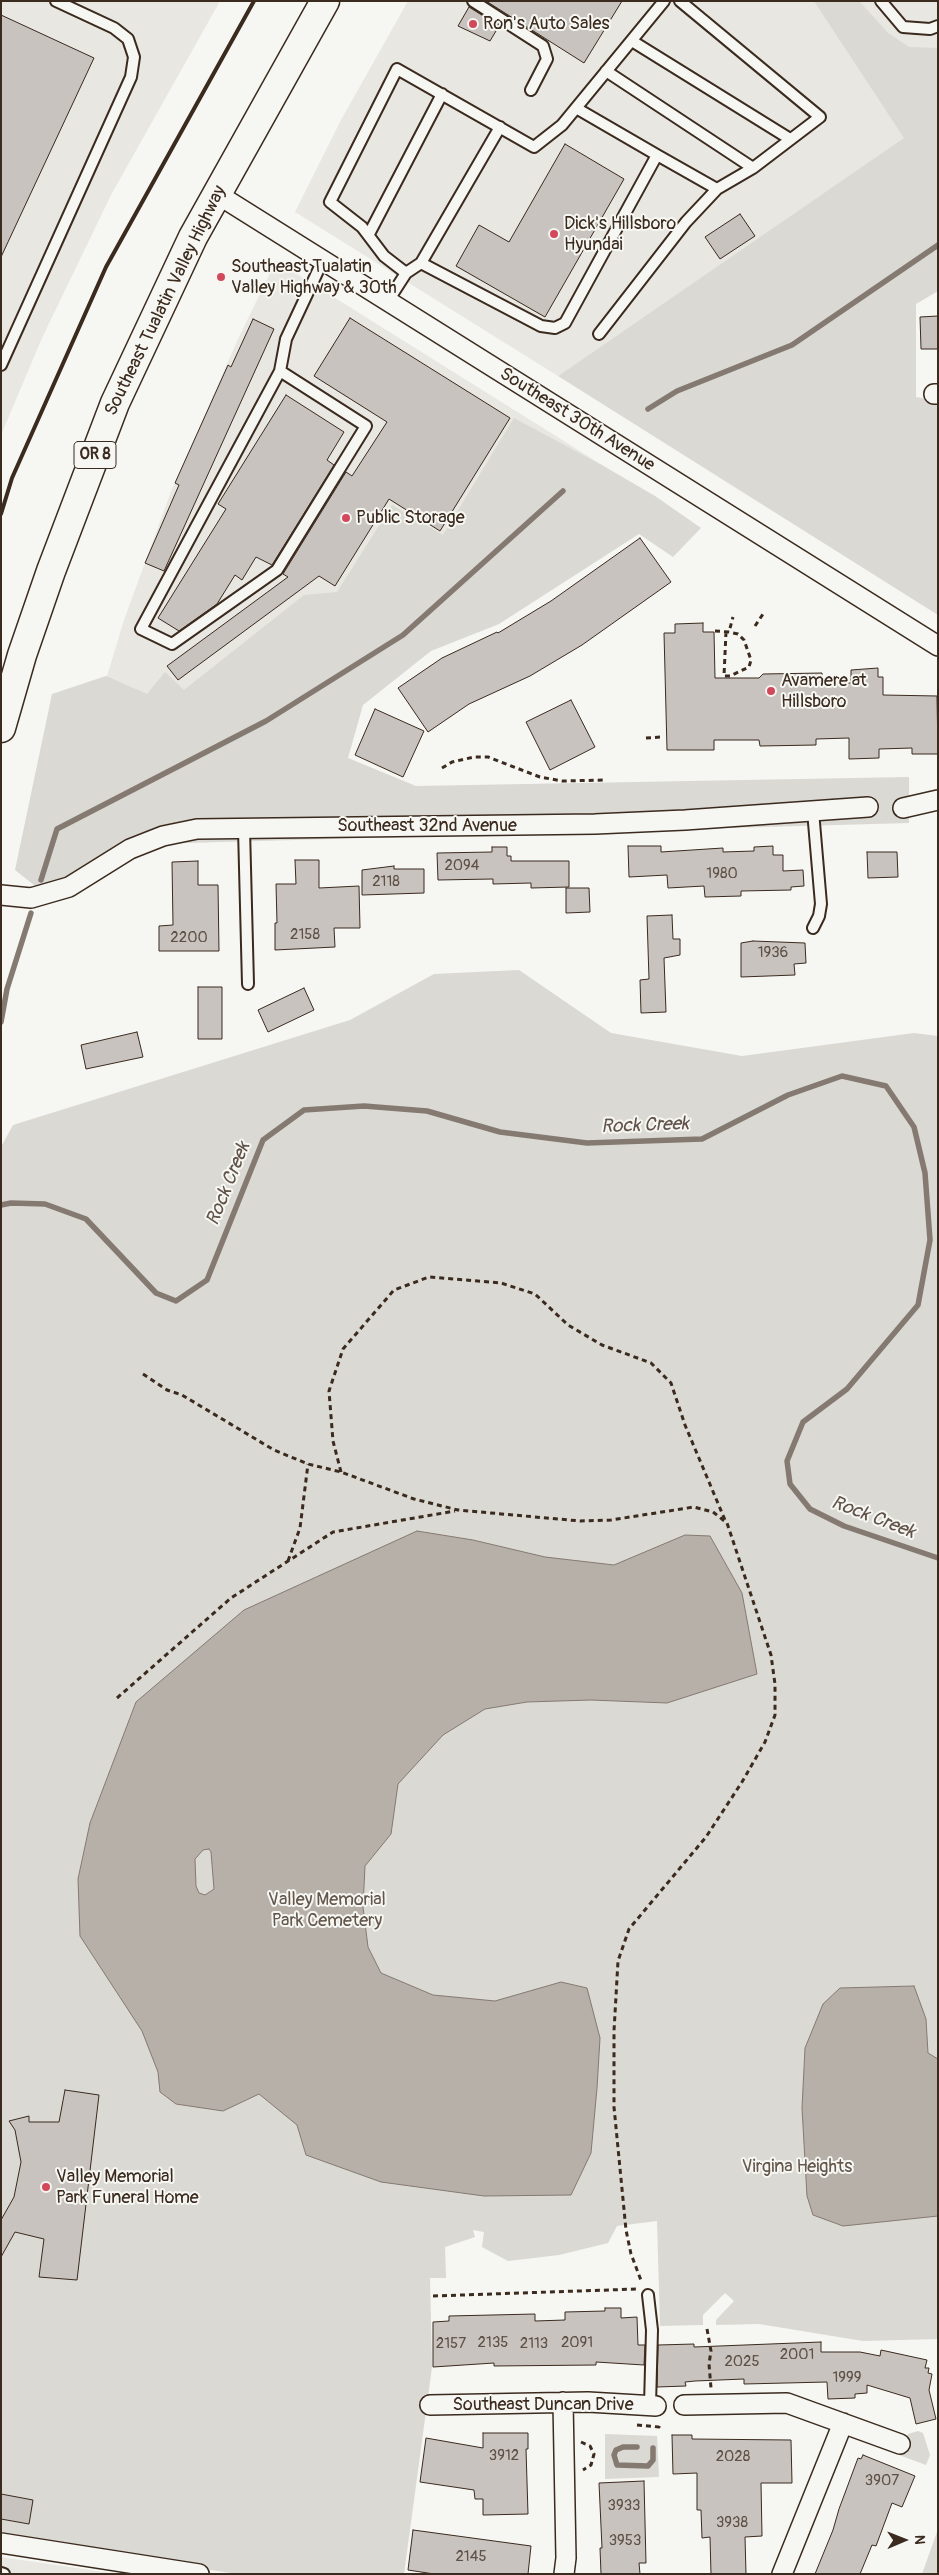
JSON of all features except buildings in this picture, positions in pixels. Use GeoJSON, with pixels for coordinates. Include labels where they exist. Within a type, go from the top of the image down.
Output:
{"type":"FeatureCollection","features":[{"type":"Feature","properties":{"kind":"main road","name":"Southeast Tualatin Valley Highway"},"geometry":{"type":"LineString","coordinates":[[1,728],[22,655],[51,571],[115,403],[162,301],[216,194],[325,1]]}},
{"type":"Feature","properties":{"kind":"street","name":"Southeast 30th Avenue"},"geometry":{"type":"LineString","coordinates":[[216,194],[938,646]]}},
{"type":"Feature","properties":{"kind":"street"},"geometry":{"type":"LineString","coordinates":[[903,808],[938,800]]}},
{"type":"Feature","properties":{"kind":"street","name":"Southeast 32nd Avenue"},"geometry":{"type":"LineString","coordinates":[[1,895],[31,898],[70,888],[130,850],[163,836],[197,829],[595,824],[868,807]]}},
{"type":"Feature","properties":{"kind":"street"},"geometry":{"type":"LineString","coordinates":[[563,2402],[566,2558],[564,2574]]}},
{"type":"Feature","properties":{"kind":"street","name":"Southeast Duncan Drive"},"geometry":{"type":"LineString","coordinates":[[430,2405],[563,2402],[653,2405]]}},
{"type":"Feature","properties":{"kind":"street"},"geometry":{"type":"LineString","coordinates":[[684,2406],[787,2403],[900,2444]]}},
{"type":"Feature","properties":{"kind":"street"},"geometry":{"type":"LineString","coordinates":[[782,2574],[843,2423]]}},
{"type":"Feature","properties":{"kind":"street"},"geometry":{"type":"LineString","coordinates":[[1,2543],[199,2574]]}},
{"type":"Feature","properties":{"kind":"lane"},"geometry":{"type":"LineString","coordinates":[[1,365],[131,78],[134,57],[128,39],[114,28],[56,1]]}},
{"type":"Feature","properties":{"kind":"lane"},"geometry":{"type":"LineString","coordinates":[[473,1],[543,46],[546,60],[530,90]]}},
{"type":"Feature","properties":{"kind":"lane"},"geometry":{"type":"LineString","coordinates":[[406,273],[384,256],[370,234],[330,202],[397,69],[534,147],[562,125],[664,1]]}},
{"type":"Feature","properties":{"kind":"lane"},"geometry":{"type":"LineString","coordinates":[[599,334],[686,222],[717,189],[753,168],[820,117],[680,1]]}},
{"type":"Feature","properties":{"kind":"lane"},"geometry":{"type":"LineString","coordinates":[[881,1],[903,27],[930,29],[938,26]]}},
{"type":"Feature","properties":{"kind":"lane"},"geometry":{"type":"LineString","coordinates":[[632,41],[790,139]]}},
{"type":"Feature","properties":{"kind":"lane"},"geometry":{"type":"LineString","coordinates":[[606,71],[753,168]]}},
{"type":"Feature","properties":{"kind":"lane"},"geometry":{"type":"LineString","coordinates":[[370,234],[442,94]]}},
{"type":"Feature","properties":{"kind":"lane"},"geometry":{"type":"LineString","coordinates":[[576,108],[717,189]]}},
{"type":"Feature","properties":{"kind":"lane"},"geometry":{"type":"LineString","coordinates":[[388,301],[406,273],[421,263],[500,127]]}},
{"type":"Feature","properties":{"kind":"lane"},"geometry":{"type":"LineString","coordinates":[[421,263],[541,326],[555,328],[565,323],[657,154]]}},
{"type":"Feature","properties":{"kind":"lane"},"geometry":{"type":"LineString","coordinates":[[280,372],[366,426],[277,570],[172,644],[141,629],[280,372],[286,339],[323,260]]}},
{"type":"Feature","properties":{"kind":"lane"},"geometry":{"type":"LineString","coordinates":[[813,811],[821,904],[819,916],[813,928]]}},
{"type":"Feature","properties":{"kind":"lane"},"geometry":{"type":"LineString","coordinates":[[244,829],[248,984]]}},
{"type":"Feature","properties":{"kind":"lane"},"geometry":{"type":"LineString","coordinates":[[646,2292],[652,2330],[653,2405]]}},
{"type":"Feature","properties":{"kind":"path"},"geometry":{"type":"LineString","coordinates":[[755,626],[763,614]]}},
{"type":"Feature","properties":{"kind":"path"},"geometry":{"type":"LineString","coordinates":[[715,631],[728,632],[738,634],[744,640],[751,660],[749,667],[740,672],[724,676],[728,632],[733,617]]}},
{"type":"Feature","properties":{"kind":"path"},"geometry":{"type":"LineString","coordinates":[[646,738],[661,737]]}},
{"type":"Feature","properties":{"kind":"path"},"geometry":{"type":"LineString","coordinates":[[442,768],[452,762],[474,757],[488,758],[540,777],[562,781],[605,780]]}},
{"type":"Feature","properties":{"kind":"path"},"geometry":{"type":"LineString","coordinates":[[341,1472],[333,1441],[329,1391],[343,1349],[394,1290],[429,1277],[501,1283],[535,1294],[568,1325],[602,1344],[651,1362],[671,1383],[688,1433],[727,1523],[771,1655],[775,1684],[775,1715],[765,1742],[742,1782],[706,1837],[629,1929],[618,1960],[614,2031],[614,2107],[626,2230],[632,2254],[646,2292],[433,2296]]}},
{"type":"Feature","properties":{"kind":"path"},"geometry":{"type":"LineString","coordinates":[[143,1374],[167,1390],[182,1395],[274,1450],[308,1464],[341,1472],[414,1499],[458,1510],[580,1521],[610,1520],[694,1507],[713,1512],[727,1523]]}},
{"type":"Feature","properties":{"kind":"path"},"geometry":{"type":"LineString","coordinates":[[287,1562],[300,1528],[308,1464]]}},
{"type":"Feature","properties":{"kind":"path"},"geometry":{"type":"LineString","coordinates":[[117,1698],[231,1598],[333,1532],[458,1510]]}},
{"type":"Feature","properties":{"kind":"path"},"geometry":{"type":"LineString","coordinates":[[708,2329],[711,2351],[709,2364],[710,2405]]}},
{"type":"Feature","properties":{"kind":"shaded area"},"geometry":{"type":"Polygon","coordinates":[[[1,1],[220,1],[111,195],[42,338],[1,435],[1,1]]]}},
{"type":"Feature","properties":{"kind":"shaded area"},"geometry":{"type":"Polygon","coordinates":[[[408,1],[938,1],[938,108],[905,138],[558,376],[295,212],[341,120],[408,1]]]}},
{"type":"Feature","properties":{"kind":"shaded area","name":"Public Storage"},"geometry":{"type":"Polygon","coordinates":[[[276,261],[607,468],[253,707],[90,733],[124,620],[172,489],[238,339],[276,261]]]}},
{"type":"Feature","properties":{"kind":"shaded area"},"geometry":{"type":"Polygon","coordinates":[[[417,1531],[473,1540],[545,1557],[614,1565],[685,1535],[710,1536],[742,1593],[757,1674],[667,1703],[591,1700],[527,1702],[485,1709],[443,1735],[398,1784],[391,1834],[365,1866],[363,1907],[368,1947],[381,1973],[433,1995],[495,2001],[561,1982],[587,1988],[600,2038],[597,2088],[591,2153],[571,2195],[484,2196],[381,2182],[306,2155],[297,2125],[259,2094],[223,2111],[176,2104],[160,2092],[158,2072],[142,2031],[80,1936],[78,1879],[90,1823],[136,1702],[244,1610],[417,1531]],[[209,1849],[203,1850],[195,1859],[196,1886],[199,1893],[205,1895],[214,1889],[211,1852],[209,1849]]]}},
{"type":"Feature","properties":{"kind":"shaded area"},"geometry":{"type":"Polygon","coordinates":[[[914,1986],[926,2019],[928,2053],[938,2059],[938,2216],[843,2226],[813,2215],[807,2196],[802,2108],[805,2048],[823,2004],[840,1988],[914,1986]]]}},
{"type":"Feature","properties":{"kind":"shaded area"},"geometry":{"type":"Polygon","coordinates":[[[1,2557],[117,2574],[1,2574],[1,2557]]]}},
{"type":"Feature","properties":{"kind":"green space"},"geometry":{"type":"Polygon","coordinates":[[[814,1],[859,1],[888,33],[909,47],[938,48],[938,291],[916,304],[916,397],[927,399],[938,406],[938,615],[558,376],[904,138],[814,1]]]}},
{"type":"Feature","properties":{"kind":"green space"},"geometry":{"type":"Polygon","coordinates":[[[514,418],[655,496],[701,528],[673,557],[639,534],[499,624],[431,651],[363,705],[348,758],[416,786],[909,777],[909,823],[150,844],[49,897],[15,870],[52,694],[106,676],[147,694],[165,672],[184,690],[304,595],[337,592],[392,505],[443,535],[514,418]]]}},
{"type":"Feature","properties":{"kind":"green space","name":"Valley Memorial Park Cemetery"},"geometry":{"type":"Polygon","coordinates":[[[519,970],[611,1033],[742,1056],[914,1033],[938,1036],[938,2339],[863,2341],[759,2324],[716,2325],[716,2320],[734,2301],[725,2293],[703,2315],[703,2325],[660,2326],[657,2221],[617,2226],[608,2243],[559,2255],[508,2261],[482,2247],[484,2232],[473,2230],[475,2237],[445,2247],[446,2278],[430,2278],[432,2367],[404,2574],[237,2574],[1,2538],[1,1147],[13,1125],[350,1020],[434,974],[519,970]]]}},
{"type":"Feature","properties":{"kind":"green space"},"geometry":{"type":"Polygon","coordinates":[[[918,2431],[923,2433],[930,2455],[926,2465],[899,2455],[908,2434],[918,2431]]]}},
{"type":"Feature","properties":{"kind":"green space"},"geometry":{"type":"Polygon","coordinates":[[[605,2434],[657,2436],[659,2477],[605,2479],[605,2434]]]}},
{"type":"Feature","properties":{"kind":"green space"},"geometry":{"type":"Polygon","coordinates":[[[938,2529],[938,2574],[922,2574],[938,2529]]]}},
{"type":"Feature","properties":{"kind":"waterway"},"geometry":{"type":"LineString","coordinates":[[648,409],[677,391],[792,345],[938,245]]}},
{"type":"Feature","properties":{"kind":"waterway"},"geometry":{"type":"LineString","coordinates":[[41,880],[57,829],[266,721],[403,635],[563,491]]}},
{"type":"Feature","properties":{"kind":"waterway"},"geometry":{"type":"LineString","coordinates":[[1,1022],[7,989],[31,913]]}},
{"type":"Feature","properties":{"kind":"waterway","name":"Rock Creek"},"geometry":{"type":"LineString","coordinates":[[1,1205],[11,1203],[45,1204],[86,1219],[156,1293],[176,1301],[207,1280],[263,1140],[304,1110],[364,1106],[427,1111],[500,1132],[587,1143],[702,1139],[788,1095],[842,1076],[886,1086],[914,1127],[925,1173],[930,1240],[918,1305],[847,1389],[803,1422],[787,1461],[790,1484],[810,1509],[844,1526],[938,1558]]}},
{"type":"Feature","properties":{"kind":"waterway"},"geometry":{"type":"LineString","coordinates":[[637,2447],[623,2447],[616,2450],[614,2455],[617,2465],[648,2466],[653,2460],[653,2448]]}},
{"type":"Feature","properties":{"kind":"railway"},"geometry":{"type":"LineString","coordinates":[[1,514],[12,478],[106,267],[254,1]]}},
{"type":"Feature","properties":{"kind":"place","name":"Ron's Auto Sales"},"geometry":{"type":"Point","coordinates":[473,24]}},
{"type":"Feature","properties":{"kind":"place","name":"Dick's Hillsboro Hyundai"},"geometry":{"type":"Point","coordinates":[554,234]}},
{"type":"Feature","properties":{"kind":"place","name":"Southeast Tualatin Valley Highway & 30th"},"geometry":{"type":"Point","coordinates":[221,277]}},
{"type":"Feature","properties":{"kind":"place","name":"Public Storage"},"geometry":{"type":"Point","coordinates":[346,518]}},
{"type":"Feature","properties":{"kind":"place","name":"Avamere at Hillsboro"},"geometry":{"type":"Point","coordinates":[771,691]}},
{"type":"Feature","properties":{"kind":"place","name":"Valley Memorial Park Funeral Home"},"geometry":{"type":"Point","coordinates":[46,2187]}},
{"type":"Feature","properties":{"kind":"park label","name":"Virgina Heights"},"geometry":{"type":"Point","coordinates":[797,2167]}}]}
